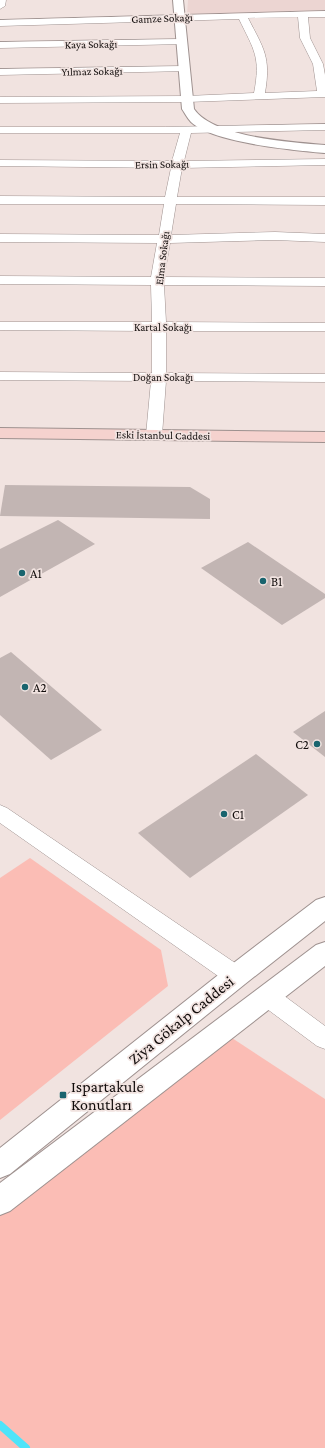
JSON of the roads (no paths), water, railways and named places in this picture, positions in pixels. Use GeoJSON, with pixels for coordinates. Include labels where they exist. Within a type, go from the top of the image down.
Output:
{"type":"FeatureCollection","features":[{"type":"Feature","properties":{"kind":"main road","name":"Eski İstanbul Caddesi"},"geometry":{"type":"LineString","coordinates":[[0,433],[325,437]]}},
{"type":"Feature","properties":{"kind":"street"},"geometry":{"type":"LineString","coordinates":[[0,6],[1,0]]}},
{"type":"Feature","properties":{"kind":"street"},"geometry":{"type":"LineString","coordinates":[[178,0],[188,109],[197,121],[214,129],[248,139],[325,149]]}},
{"type":"Feature","properties":{"kind":"street"},"geometry":{"type":"LineString","coordinates":[[0,100],[187,99],[324,94],[318,64],[305,38],[303,14]]}},
{"type":"Feature","properties":{"kind":"street","name":"Gamze Sokağı"},"geometry":{"type":"LineString","coordinates":[[0,23],[325,14]]}},
{"type":"Feature","properties":{"kind":"street"},"geometry":{"type":"LineString","coordinates":[[242,16],[261,54],[263,74],[259,96]]}},
{"type":"Feature","properties":{"kind":"street","name":"Kaya Sokağı"},"geometry":{"type":"LineString","coordinates":[[0,45],[181,42]]}},
{"type":"Feature","properties":{"kind":"street","name":"Yılmaz Sokağı"},"geometry":{"type":"LineString","coordinates":[[0,72],[184,69]]}},
{"type":"Feature","properties":{"kind":"street"},"geometry":{"type":"LineString","coordinates":[[0,130],[186,130],[325,127]]}},
{"type":"Feature","properties":{"kind":"street","name":"Elma Sokağı"},"geometry":{"type":"LineString","coordinates":[[154,435],[159,377],[157,281],[177,164],[186,130]]}},
{"type":"Feature","properties":{"kind":"street","name":"Ersin Sokağı"},"geometry":{"type":"LineString","coordinates":[[0,163],[177,164],[325,162]]}},
{"type":"Feature","properties":{"kind":"street"},"geometry":{"type":"LineString","coordinates":[[0,200],[325,201]]}},
{"type":"Feature","properties":{"kind":"street"},"geometry":{"type":"LineString","coordinates":[[0,238],[163,239],[275,236],[325,238]]}},
{"type":"Feature","properties":{"kind":"street"},"geometry":{"type":"LineString","coordinates":[[0,280],[325,282]]}},
{"type":"Feature","properties":{"kind":"street","name":"Kartal Sokağı"},"geometry":{"type":"LineString","coordinates":[[0,326],[325,327]]}},
{"type":"Feature","properties":{"kind":"street","name":"Doğan Sokağı"},"geometry":{"type":"LineString","coordinates":[[0,376],[325,378]]}},
{"type":"Feature","properties":{"kind":"street"},"geometry":{"type":"LineString","coordinates":[[0,813],[267,996],[325,1039]]}},
{"type":"Feature","properties":{"kind":"street","name":"Ziya Gökalp Caddesi"},"geometry":{"type":"LineString","coordinates":[[0,1165],[236,976],[325,907]]}},
{"type":"Feature","properties":{"kind":"street"},"geometry":{"type":"LineString","coordinates":[[0,1201],[325,952]]}},
{"type":"Feature","properties":{"kind":"waterway"},"geometry":{"type":"LineString","coordinates":[[0,1425],[26,1448]]}},
{"type":"Feature","properties":{"kind":"place","name":"A1"},"geometry":{"type":"Point","coordinates":[22,573]}},
{"type":"Feature","properties":{"kind":"place","name":"B1"},"geometry":{"type":"Point","coordinates":[263,581]}},
{"type":"Feature","properties":{"kind":"place","name":"A2"},"geometry":{"type":"Point","coordinates":[25,687]}},
{"type":"Feature","properties":{"kind":"place","name":"C2"},"geometry":{"type":"Point","coordinates":[317,744]}},
{"type":"Feature","properties":{"kind":"place","name":"C1"},"geometry":{"type":"Point","coordinates":[224,814]}},
{"type":"Feature","properties":{"kind":"place","name":"Ispartakule Konutları"},"geometry":{"type":"Point","coordinates":[63,1095]}}]}
